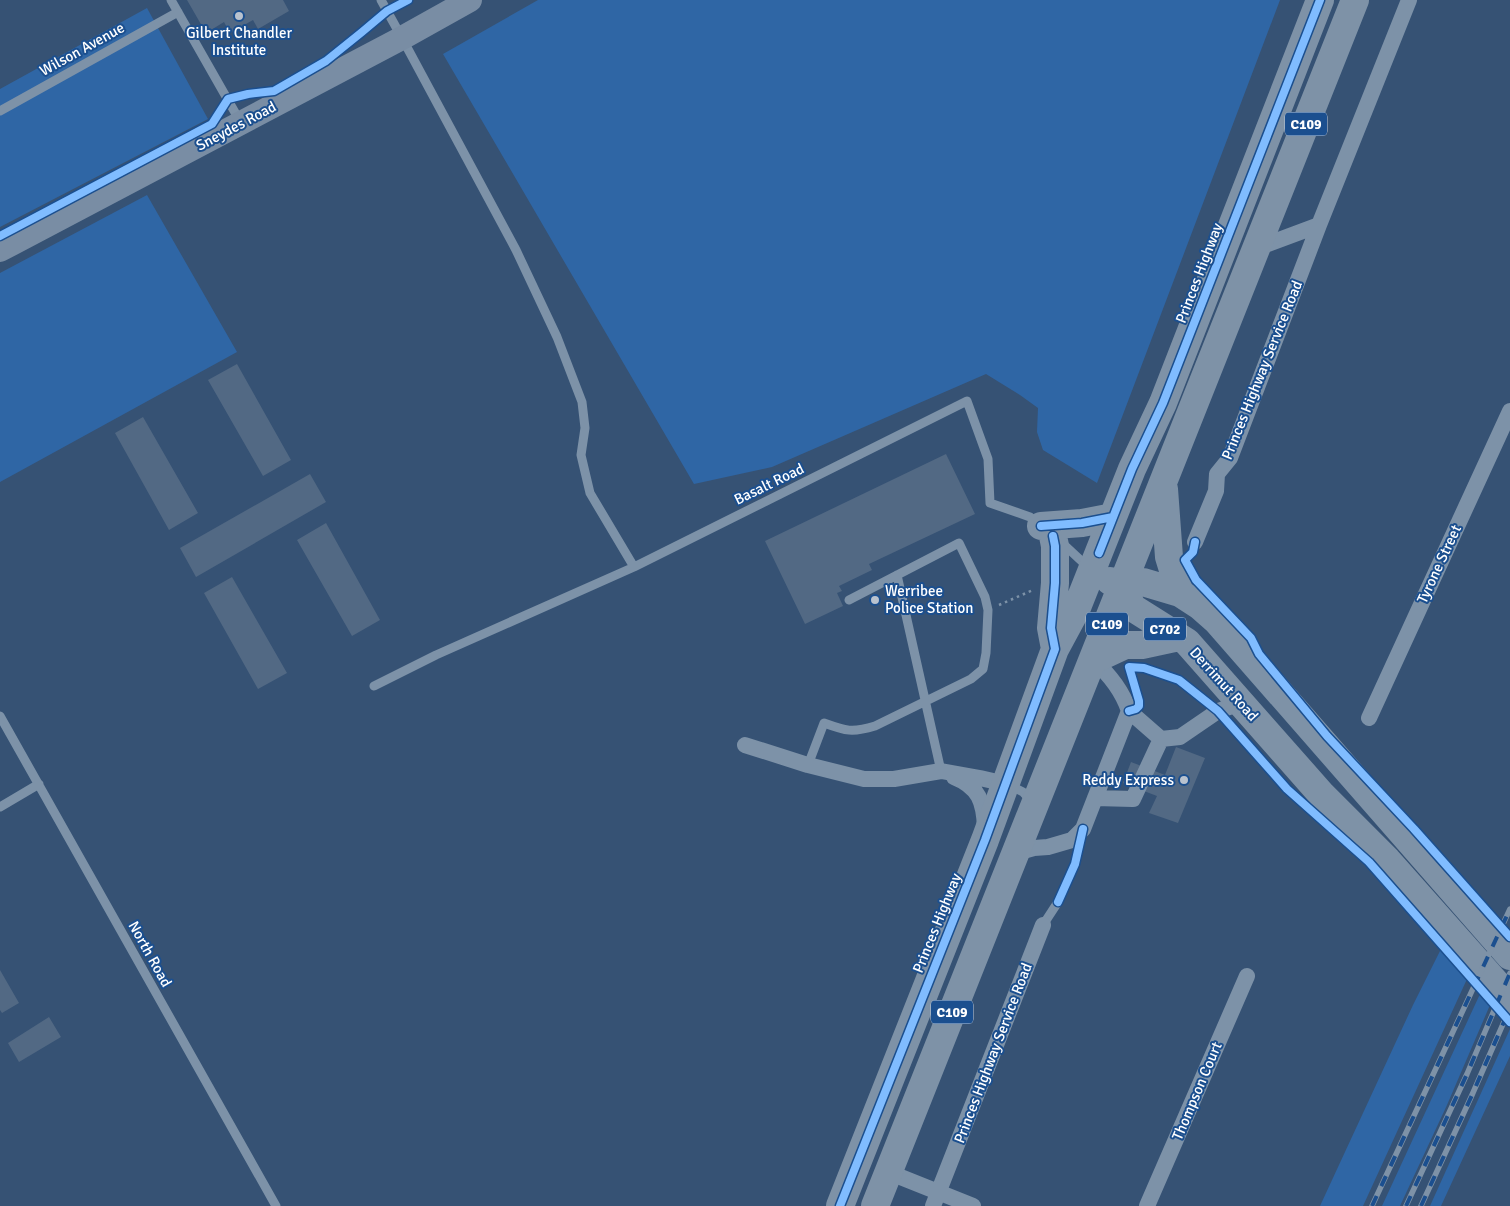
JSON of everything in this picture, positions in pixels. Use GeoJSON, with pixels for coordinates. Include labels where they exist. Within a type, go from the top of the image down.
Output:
{"type":"FeatureCollection","features":[{"type":"Feature","properties":{"kind":"highway","name":"Princes Highway"},"geometry":{"type":"LineString","coordinates":[[840,1206],[985,840],[1056,649],[1076,610],[1132,469],[1163,402],[1320,0]]}},
{"type":"Feature","properties":{"kind":"highway","name":"C109"},"geometry":{"type":"LineString","coordinates":[[875,1206],[1355,0]]}},
{"type":"Feature","properties":{"kind":"highway"},"geometry":{"type":"LineString","coordinates":[[1164,480],[1168,557],[1180,593]]}},
{"type":"Feature","properties":{"kind":"highway"},"geometry":{"type":"LineString","coordinates":[[1056,649],[1051,628],[1055,583],[1055,546],[1047,531],[1113,517]]}},
{"type":"Feature","properties":{"kind":"highway","name":"C702"},"geometry":{"type":"LineString","coordinates":[[1092,570],[1121,588],[1143,582],[1180,593],[1218,621],[1510,956]]}},
{"type":"Feature","properties":{"kind":"highway","name":"Derrimut Road"},"geometry":{"type":"LineString","coordinates":[[1121,588],[1134,608],[1187,642],[1322,795],[1387,860],[1510,999]]}},
{"type":"Feature","properties":{"kind":"highway"},"geometry":{"type":"LineString","coordinates":[[1093,660],[1125,645],[1142,645],[1179,637]]}},
{"type":"Feature","properties":{"kind":"highway"},"geometry":{"type":"LineString","coordinates":[[858,1159],[888,1172]]}},
{"type":"Feature","properties":{"kind":"main road","name":"Sneydes Road"},"geometry":{"type":"LineString","coordinates":[[0,250],[402,38],[470,0]]}},
{"type":"Feature","properties":{"kind":"street","name":"Princes Highway Service Road"},"geometry":{"type":"LineString","coordinates":[[1195,542],[1216,491],[1217,474],[1230,458],[1319,225],[1409,0]]}},
{"type":"Feature","properties":{"kind":"street"},"geometry":{"type":"LineString","coordinates":[[1257,248],[1319,225]]}},
{"type":"Feature","properties":{"kind":"street","name":"Tyrone Street"},"geometry":{"type":"LineString","coordinates":[[1369,718],[1510,411]]}},
{"type":"Feature","properties":{"kind":"street"},"geometry":{"type":"LineString","coordinates":[[1093,660],[1107,673],[1126,701],[1130,711],[1161,739],[1180,737],[1218,711],[1241,703]]}},
{"type":"Feature","properties":{"kind":"street"},"geometry":{"type":"LineString","coordinates":[[1016,853],[1072,840],[1083,829],[1130,711]]}},
{"type":"Feature","properties":{"kind":"street"},"geometry":{"type":"LineString","coordinates":[[1095,798],[1133,799],[1161,739]]}},
{"type":"Feature","properties":{"kind":"street"},"geometry":{"type":"LineString","coordinates":[[745,745],[808,765],[864,779],[894,779],[940,771],[1006,784]]}},
{"type":"Feature","properties":{"kind":"street"},"geometry":{"type":"LineString","coordinates":[[940,771],[967,782],[977,794],[984,811],[985,840]]}},
{"type":"Feature","properties":{"kind":"street","name":"Princes Highway Service Road"},"geometry":{"type":"LineString","coordinates":[[936,1199],[1044,925]]}},
{"type":"Feature","properties":{"kind":"street","name":"Thompson Court"},"geometry":{"type":"LineString","coordinates":[[1147,1206],[1247,976]]}},
{"type":"Feature","properties":{"kind":"street"},"geometry":{"type":"LineString","coordinates":[[888,1172],[936,1199],[973,1206]]}},
{"type":"Feature","properties":{"kind":"lane"},"geometry":{"type":"LineString","coordinates":[[171,0],[242,123]]}},
{"type":"Feature","properties":{"kind":"lane"},"geometry":{"type":"LineString","coordinates":[[381,0],[516,250],[557,338],[582,402],[585,428],[582,455],[590,493],[634,567]]}},
{"type":"Feature","properties":{"kind":"lane","name":"Wilson Avenue"},"geometry":{"type":"LineString","coordinates":[[0,111],[178,12]]}},
{"type":"Feature","properties":{"kind":"lane","name":"Basalt Road"},"geometry":{"type":"LineString","coordinates":[[374,686],[436,655],[634,567],[968,401],[988,459],[990,502],[1030,517],[1092,570]]}},
{"type":"Feature","properties":{"kind":"lane"},"geometry":{"type":"LineString","coordinates":[[808,765],[824,723],[846,731],[859,731],[875,726],[971,678],[982,669],[986,653],[988,610],[985,597],[958,543],[849,600]]}},
{"type":"Feature","properties":{"kind":"lane"},"geometry":{"type":"LineString","coordinates":[[897,575],[940,771]]}},
{"type":"Feature","properties":{"kind":"lane","name":"North Road"},"geometry":{"type":"LineString","coordinates":[[0,716],[276,1206]]}},
{"type":"Feature","properties":{"kind":"lane"},"geometry":{"type":"LineString","coordinates":[[0,807],[40,784]]}},
{"type":"Feature","properties":{"kind":"lane"},"geometry":{"type":"LineString","coordinates":[[1006,784],[1023,792],[1034,808]]}},
{"type":"Feature","properties":{"kind":"lane","name":"Princes Highway Service Road"},"geometry":{"type":"LineString","coordinates":[[1044,925],[1058,902]]}},
{"type":"Feature","properties":{"kind":"path"},"geometry":{"type":"LineString","coordinates":[[988,610],[1036,588]]}},
{"type":"Feature","properties":{"kind":"shaded area"},"geometry":{"type":"Polygon","coordinates":[[[538,0],[1280,0],[1097,483],[1043,450],[1037,432],[1038,408],[986,374],[772,467],[694,484],[443,54],[538,0]]]}},
{"type":"Feature","properties":{"kind":"shaded area"},"geometry":{"type":"Polygon","coordinates":[[[147,8],[208,119],[0,227],[0,89],[147,8]]]}},
{"type":"Feature","properties":{"kind":"shaded area"},"geometry":{"type":"Polygon","coordinates":[[[147,195],[237,352],[0,482],[0,273],[147,195]]]}},
{"type":"Feature","properties":{"kind":"shaded area"},"geometry":{"type":"Polygon","coordinates":[[[1441,949],[1467,979],[1363,1206],[1320,1206],[1413,1005],[1441,949]]]}},
{"type":"Feature","properties":{"kind":"shaded area"},"geometry":{"type":"Polygon","coordinates":[[[1480,994],[1490,1005],[1447,1105],[1400,1206],[1382,1206],[1480,994]]]}},
{"type":"Feature","properties":{"kind":"shaded area"},"geometry":{"type":"Polygon","coordinates":[[[1510,1029],[1510,1056],[1441,1206],[1430,1206],[1510,1029]]]}},
{"type":"Feature","properties":{"kind":"building","name":"Gilbert Chandler Institute"},"geometry":{"type":"Polygon","coordinates":[[[187,0],[283,0],[289,11],[258,29],[253,20],[230,33],[224,22],[206,33],[187,0]]]}},
{"type":"Feature","properties":{"kind":"building"},"geometry":{"type":"Polygon","coordinates":[[[237,364],[291,460],[263,476],[208,380],[237,364]]]}},
{"type":"Feature","properties":{"kind":"building"},"geometry":{"type":"Polygon","coordinates":[[[143,417],[198,513],[169,530],[115,433],[143,417]]]}},
{"type":"Feature","properties":{"kind":"building"},"geometry":{"type":"Polygon","coordinates":[[[946,454],[975,514],[869,564],[872,570],[839,586],[842,591],[837,593],[843,606],[805,624],[765,541],[946,454]]]}},
{"type":"Feature","properties":{"kind":"building"},"geometry":{"type":"Polygon","coordinates":[[[310,474],[326,502],[196,577],[180,548],[310,474]]]}},
{"type":"Feature","properties":{"kind":"building"},"geometry":{"type":"Polygon","coordinates":[[[326,523],[380,620],[352,636],[297,540],[326,523]]]}},
{"type":"Feature","properties":{"kind":"building"},"geometry":{"type":"Polygon","coordinates":[[[232,577],[287,673],[258,689],[204,593],[232,577]]]}},
{"type":"Feature","properties":{"kind":"building"},"geometry":{"type":"Polygon","coordinates":[[[1176,747],[1205,758],[1178,823],[1149,813],[1157,796],[1123,783],[1131,762],[1165,775],[1176,747]]]}},
{"type":"Feature","properties":{"kind":"building"},"geometry":{"type":"Polygon","coordinates":[[[0,970],[19,1003],[2,1013],[0,1010],[0,970]]]}},
{"type":"Feature","properties":{"kind":"building"},"geometry":{"type":"Polygon","coordinates":[[[49,1017],[61,1037],[19,1062],[8,1043],[49,1017]]]}},
{"type":"Feature","properties":{"kind":"railway"},"geometry":{"type":"LineString","coordinates":[[1372,1206],[1510,909]]}},
{"type":"Feature","properties":{"kind":"railway"},"geometry":{"type":"LineString","coordinates":[[1406,1206],[1467,1074],[1510,973]]}},
{"type":"Feature","properties":{"kind":"railway"},"geometry":{"type":"LineString","coordinates":[[1421,1206],[1510,1008]]}},
{"type":"Feature","properties":{"kind":"cycle path"},"geometry":{"type":"LineString","coordinates":[[0,236],[212,124],[228,99],[274,91],[326,61],[387,11],[408,0]]}},
{"type":"Feature","properties":{"kind":"cycle path"},"geometry":{"type":"LineString","coordinates":[[1099,553],[1132,469],[1163,403],[1320,0]]}},
{"type":"Feature","properties":{"kind":"cycle path"},"geometry":{"type":"LineString","coordinates":[[1041,526],[1082,523],[1113,517]]}},
{"type":"Feature","properties":{"kind":"cycle path"},"geometry":{"type":"LineString","coordinates":[[840,1206],[985,840],[1055,649],[1051,628],[1055,583],[1055,546],[1053,536]]}},
{"type":"Feature","properties":{"kind":"cycle path"},"geometry":{"type":"LineString","coordinates":[[1195,542],[1193,552],[1185,560],[1196,580],[1251,638],[1259,654],[1327,736],[1414,829],[1510,937]]}},
{"type":"Feature","properties":{"kind":"cycle path"},"geometry":{"type":"LineString","coordinates":[[1129,711],[1139,706],[1129,667],[1144,668],[1179,680],[1218,711],[1287,789],[1369,862],[1510,1022]]}},
{"type":"Feature","properties":{"kind":"cycle path"},"geometry":{"type":"LineString","coordinates":[[1058,902],[1075,864],[1083,829]]}},
{"type":"Feature","properties":{"kind":"place","name":"Gilbert Chandler Institute"},"geometry":{"type":"Point","coordinates":[239,16]}},
{"type":"Feature","properties":{"kind":"place","name":"Werribee Police Station"},"geometry":{"type":"Point","coordinates":[875,600]}},
{"type":"Feature","properties":{"kind":"place","name":"Reddy Express"},"geometry":{"type":"Point","coordinates":[1184,780]}}]}
